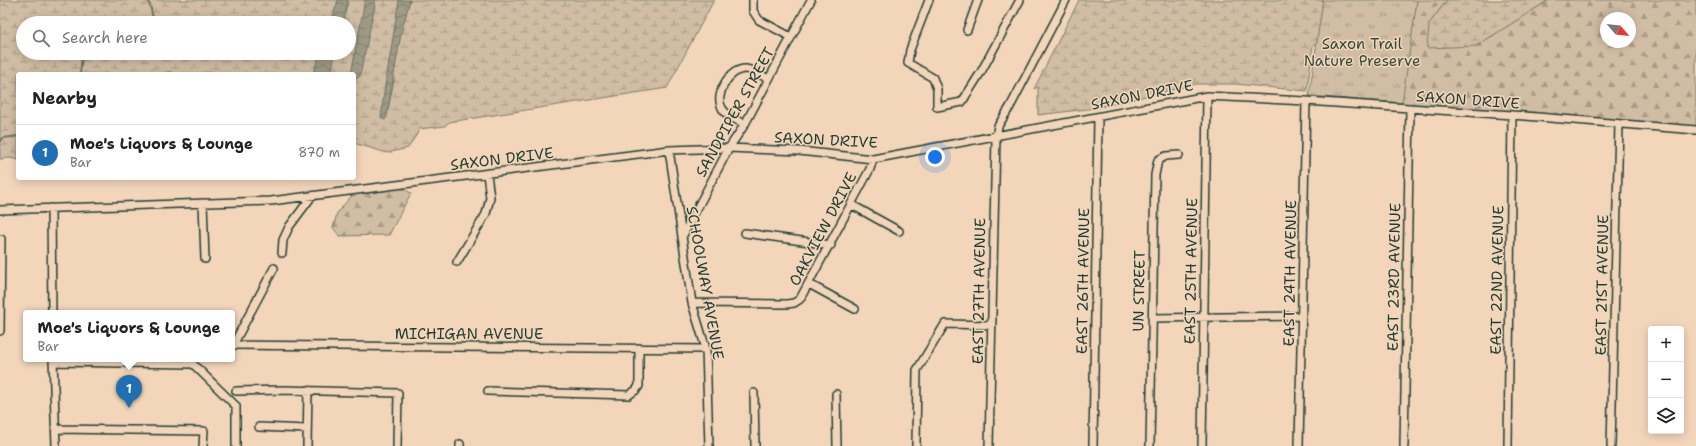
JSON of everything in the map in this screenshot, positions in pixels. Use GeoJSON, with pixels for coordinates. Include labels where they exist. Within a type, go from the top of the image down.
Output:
{"type":"FeatureCollection","features":[{"type":"Feature","properties":{"kind":"street"},"geometry":{"type":"LineString","coordinates":[[753,0],[753,11],[759,20],[791,37]]}},
{"type":"Feature","properties":{"kind":"street","name":"SANDPIPER STREET"},"geometry":{"type":"LineString","coordinates":[[682,237],[729,148],[745,124],[811,0]]}},
{"type":"Feature","properties":{"kind":"street"},"geometry":{"type":"LineString","coordinates":[[929,0],[910,50],[908,63],[933,78],[937,89],[936,107],[962,102],[981,72],[1020,0]]}},
{"type":"Feature","properties":{"kind":"street"},"geometry":{"type":"LineString","coordinates":[[967,30],[978,0]]}},
{"type":"Feature","properties":{"kind":"street","name":"EAST 27TH AVENUE"},"geometry":{"type":"LineString","coordinates":[[988,446],[996,137],[998,126],[1010,107],[1066,0]]}},
{"type":"Feature","properties":{"kind":"street"},"geometry":{"type":"LineString","coordinates":[[745,124],[724,113],[720,106],[719,96],[729,75],[740,70],[747,69],[769,79]]}},
{"type":"Feature","properties":{"kind":"street","name":"SAXON DRIVE"},"geometry":{"type":"LineString","coordinates":[[0,210],[271,201],[669,150],[729,148],[799,151],[873,159],[1207,96],[1512,115],[1696,130]]}},
{"type":"Feature","properties":{"kind":"street","name":"EAST 25TH AVENUE"},"geometry":{"type":"LineString","coordinates":[[1202,446],[1207,96]]}},
{"type":"Feature","properties":{"kind":"street","name":"EAST 24TH AVENUE"},"geometry":{"type":"LineString","coordinates":[[1299,446],[1306,101]]}},
{"type":"Feature","properties":{"kind":"street","name":"EAST 23RD AVENUE"},"geometry":{"type":"LineString","coordinates":[[1404,446],[1410,109]]}},
{"type":"Feature","properties":{"kind":"street","name":"EAST 22ND AVENUE"},"geometry":{"type":"LineString","coordinates":[[1508,446],[1512,115]]}},
{"type":"Feature","properties":{"kind":"street","name":"EAST 26TH AVENUE"},"geometry":{"type":"LineString","coordinates":[[1094,446],[1098,117]]}},
{"type":"Feature","properties":{"kind":"street","name":"EAST 21ST AVENUE"},"geometry":{"type":"LineString","coordinates":[[1611,446],[1619,124]]}},
{"type":"Feature","properties":{"kind":"street","name":"SCHOOLWAY AVENUE"},"geometry":{"type":"LineString","coordinates":[[669,150],[692,303],[706,349],[709,446]]}},
{"type":"Feature","properties":{"kind":"street","name":"UN STREET"},"geometry":{"type":"LineString","coordinates":[[1150,446],[1155,175],[1158,160],[1166,156],[1179,155]]}},
{"type":"Feature","properties":{"kind":"street","name":"OAKVIEW DRIVE"},"geometry":{"type":"LineString","coordinates":[[692,303],[787,304],[794,303],[800,299],[852,205],[870,169],[873,159]]}},
{"type":"Feature","properties":{"kind":"street"},"geometry":{"type":"LineString","coordinates":[[457,262],[486,214],[490,198],[488,174]]}},
{"type":"Feature","properties":{"kind":"street"},"geometry":{"type":"LineString","coordinates":[[282,253],[283,240],[289,227],[312,196]]}},
{"type":"Feature","properties":{"kind":"street"},"geometry":{"type":"LineString","coordinates":[[203,203],[205,259]]}},
{"type":"Feature","properties":{"kind":"street"},"geometry":{"type":"LineString","coordinates":[[852,205],[899,231]]}},
{"type":"Feature","properties":{"kind":"street"},"geometry":{"type":"LineString","coordinates":[[51,208],[52,310]]}},
{"type":"Feature","properties":{"kind":"street"},"geometry":{"type":"LineString","coordinates":[[745,233],[830,245]]}},
{"type":"Feature","properties":{"kind":"street"},"geometry":{"type":"LineString","coordinates":[[0,331],[1,239]]}},
{"type":"Feature","properties":{"kind":"street"},"geometry":{"type":"LineString","coordinates":[[235,341],[274,268]]}},
{"type":"Feature","properties":{"kind":"street"},"geometry":{"type":"LineString","coordinates":[[809,284],[855,309]]}},
{"type":"Feature","properties":{"kind":"street"},"geometry":{"type":"LineString","coordinates":[[1152,318],[1302,316]]}},
{"type":"Feature","properties":{"kind":"street"},"geometry":{"type":"LineString","coordinates":[[916,446],[917,370],[945,324],[992,325]]}},
{"type":"Feature","properties":{"kind":"street","name":"MICHIGAN AVENUE"},"geometry":{"type":"LineString","coordinates":[[235,345],[706,349]]}},
{"type":"Feature","properties":{"kind":"street"},"geometry":{"type":"LineString","coordinates":[[488,391],[629,395],[639,386],[639,348]]}},
{"type":"Feature","properties":{"kind":"street"},"geometry":{"type":"LineString","coordinates":[[53,362],[56,446]]}},
{"type":"Feature","properties":{"kind":"street"},"geometry":{"type":"LineString","coordinates":[[100,362],[194,364],[236,406],[236,446]]}},
{"type":"Feature","properties":{"kind":"street"},"geometry":{"type":"LineString","coordinates":[[307,446],[308,390]]}},
{"type":"Feature","properties":{"kind":"street"},"geometry":{"type":"LineString","coordinates":[[236,391],[308,390],[398,393],[397,446]]}},
{"type":"Feature","properties":{"kind":"street"},"geometry":{"type":"LineString","coordinates":[[754,393],[755,446]]}},
{"type":"Feature","properties":{"kind":"street"},"geometry":{"type":"LineString","coordinates":[[836,394],[837,446]]}},
{"type":"Feature","properties":{"kind":"street"},"geometry":{"type":"LineString","coordinates":[[259,427],[307,429]]}},
{"type":"Feature","properties":{"kind":"street"},"geometry":{"type":"LineString","coordinates":[[56,429],[204,431],[203,446]]}},
{"type":"Feature","properties":{"kind":"green space"},"geometry":{"type":"Polygon","coordinates":[[[0,0],[714,0],[667,88],[449,122],[445,126],[419,129],[408,148],[387,153],[356,144],[356,72],[16,72],[16,159],[11,158],[0,159],[0,0]],[[386,79],[384,93],[384,120],[387,115],[394,80],[386,79]]]}},
{"type":"Feature","properties":{"kind":"green space"},"geometry":{"type":"Polygon","coordinates":[[[1079,0],[1323,0],[1317,44],[1313,45],[1307,91],[1235,84],[1196,84],[1096,108],[1038,115],[1038,87],[1034,89],[1079,0]]]}},
{"type":"Feature","properties":{"kind":"green space","name":"Saxon Trail Nature Preserve"},"geometry":{"type":"Polygon","coordinates":[[[1323,0],[1417,0],[1402,103],[1309,96],[1323,0]]]}},
{"type":"Feature","properties":{"kind":"green space"},"geometry":{"type":"Polygon","coordinates":[[[1417,0],[1447,0],[1429,24],[1476,46],[1549,0],[1696,0],[1696,130],[1410,109],[1401,102],[1417,0]]]}},
{"type":"Feature","properties":{"kind":"green space"},"geometry":{"type":"Polygon","coordinates":[[[1447,0],[1549,0],[1476,46],[1427,48],[1429,24],[1447,0]]]}},
{"type":"Feature","properties":{"kind":"green space"},"geometry":{"type":"Polygon","coordinates":[[[401,188],[411,193],[389,235],[340,236],[333,228],[337,213],[353,194],[401,188]]]}},
{"type":"Feature","properties":{"kind":"water"},"geometry":{"type":"Polygon","coordinates":[[[338,0],[348,0],[345,16],[333,16],[338,0]]]}},
{"type":"Feature","properties":{"kind":"water"},"geometry":{"type":"Polygon","coordinates":[[[365,0],[376,0],[360,76],[356,79],[356,72],[351,72],[354,60],[356,60],[356,48],[365,0]]]}},
{"type":"Feature","properties":{"kind":"water"},"geometry":{"type":"Polygon","coordinates":[[[399,0],[410,0],[401,34],[385,120],[381,118],[399,0]]]}},
{"type":"Feature","properties":{"kind":"water"},"geometry":{"type":"Polygon","coordinates":[[[318,60],[334,60],[331,72],[314,72],[318,60]]]}},
{"type":"Feature","properties":{"kind":"waterway"},"geometry":{"type":"LineString","coordinates":[[147,0],[150,5],[152,16]]}},
{"type":"Feature","properties":{"kind":"waterway"},"geometry":{"type":"LineString","coordinates":[[80,72],[82,60]]}},
{"type":"Feature","properties":{"kind":"waterway"},"geometry":{"type":"LineString","coordinates":[[0,141],[3,138],[16,136]]}},
{"type":"Feature","properties":{"kind":"place","name":"Moe's Liquors & Lounge"},"geometry":{"type":"Point","coordinates":[129,408]}}]}
